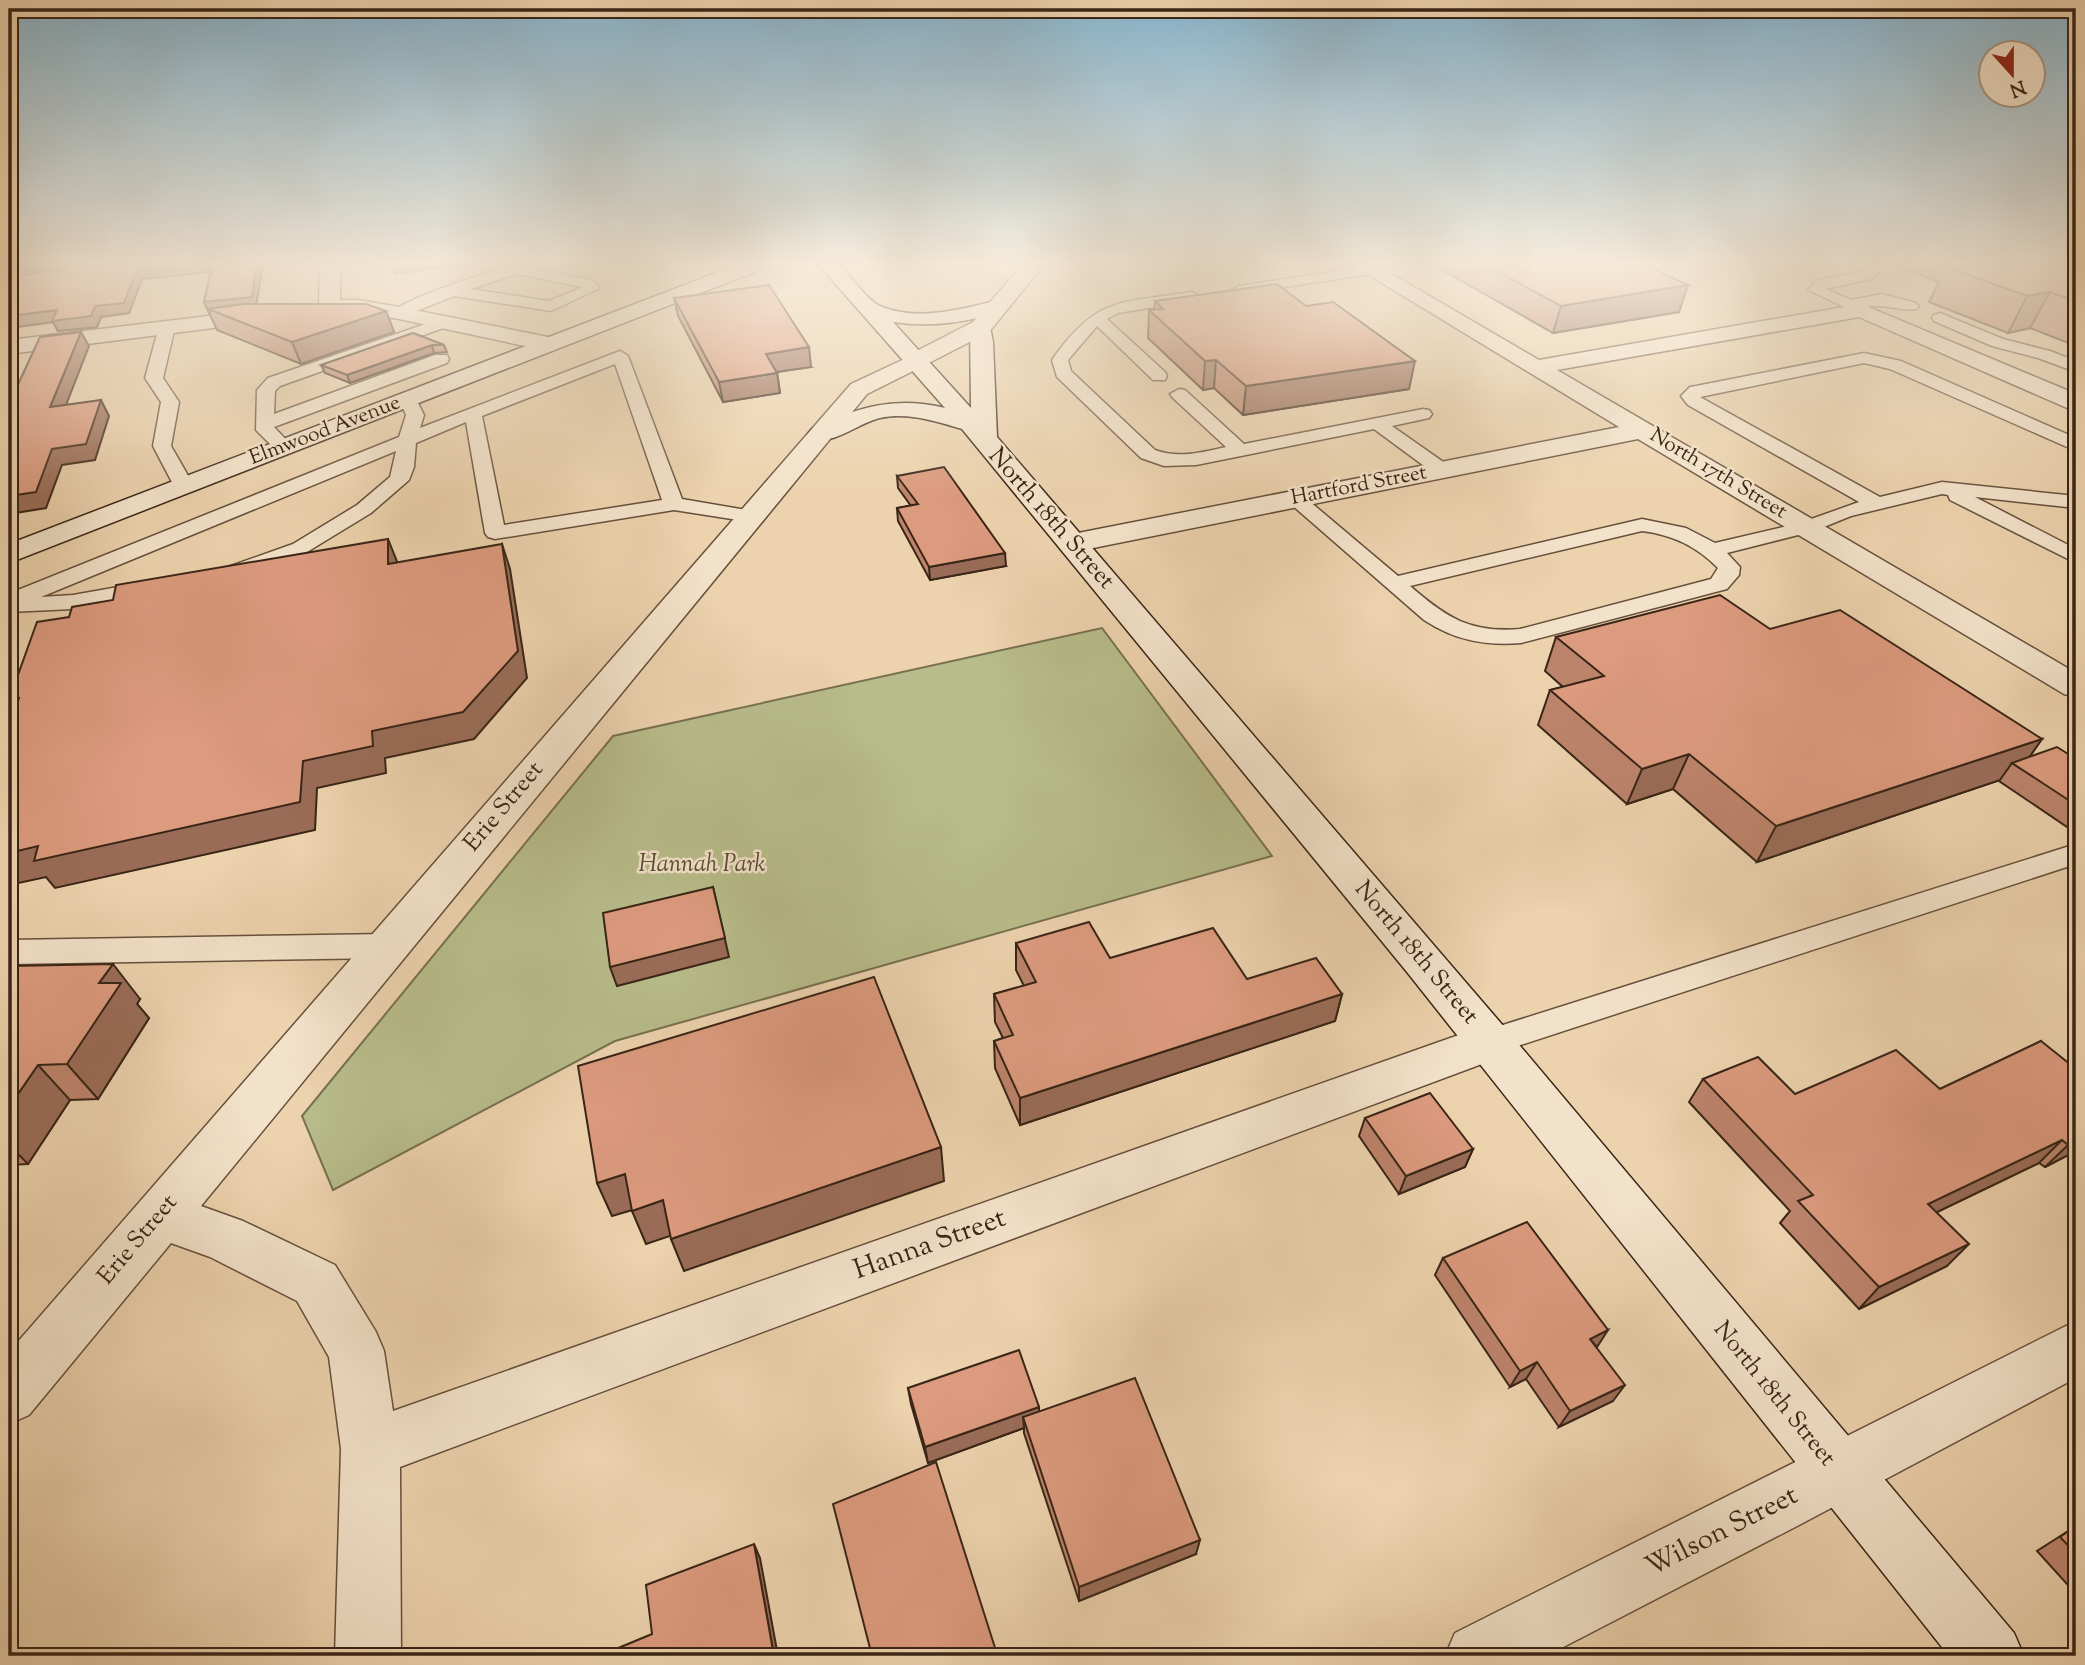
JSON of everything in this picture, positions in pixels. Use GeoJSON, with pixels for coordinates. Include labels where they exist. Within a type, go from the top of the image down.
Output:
{"type":"FeatureCollection","features":[{"type":"Feature","properties":{"kind":"street"},"geometry":{"type":"LineString","coordinates":[[9,347],[59,341]]}},
{"type":"Feature","properties":{"kind":"street"},"geometry":{"type":"LineString","coordinates":[[532,341],[548,344]]}},
{"type":"Feature","properties":{"kind":"street","name":"Elmwood Avenue"},"geometry":{"type":"LineString","coordinates":[[9,554],[557,341]]}},
{"type":"Feature","properties":{"kind":"street","name":"North 18th Street"},"geometry":{"type":"LineString","coordinates":[[898,341],[1073,543],[1490,1042],[1838,1473],[1991,1656]]}},
{"type":"Feature","properties":{"kind":"street","name":"Erie Street"},"geometry":{"type":"LineString","coordinates":[[9,1395],[158,1215],[859,389],[954,341]]}},
{"type":"Feature","properties":{"kind":"street"},"geometry":{"type":"LineString","coordinates":[[821,434],[855,416],[902,409],[928,410],[976,433],[985,366],[982,341]]}},
{"type":"Feature","properties":{"kind":"street","name":"North 17th Street"},"geometry":{"type":"LineString","coordinates":[[1493,341],[2076,687]]}},
{"type":"Feature","properties":{"kind":"street"},"geometry":{"type":"LineString","coordinates":[[1538,367],[1677,341]]}},
{"type":"Feature","properties":{"kind":"street"},"geometry":{"type":"LineString","coordinates":[[1933,341],[2076,403]]}},
{"type":"Feature","properties":{"kind":"street","name":"Hartford Street"},"geometry":{"type":"LineString","coordinates":[[1073,543],[1645,430]]}},
{"type":"Feature","properties":{"kind":"street","name":"Hanna Street"},"geometry":{"type":"LineString","coordinates":[[370,1449],[1490,1042]]}},
{"type":"Feature","properties":{"kind":"street"},"geometry":{"type":"LineString","coordinates":[[158,1215],[225,1238],[316,1283],[356,1351],[370,1449],[368,1656]]}},
{"type":"Feature","properties":{"kind":"street","name":"Wilson Street"},"geometry":{"type":"LineString","coordinates":[[1478,1656],[1838,1473],[2076,1348]]}},
{"type":"Feature","properties":{"kind":"lane"},"geometry":{"type":"LineString","coordinates":[[163,341],[154,377],[170,402],[162,446],[184,486]]}},
{"type":"Feature","properties":{"kind":"lane"},"geometry":{"type":"LineString","coordinates":[[284,447],[265,430],[266,390],[274,382],[410,341]]}},
{"type":"Feature","properties":{"kind":"lane"},"geometry":{"type":"LineString","coordinates":[[1077,341],[1060,360],[1063,373],[1148,454],[1164,460],[1182,461],[1423,414]]}},
{"type":"Feature","properties":{"kind":"lane"},"geometry":{"type":"LineString","coordinates":[[1121,341],[1159,376]]}},
{"type":"Feature","properties":{"kind":"lane"},"geometry":{"type":"LineString","coordinates":[[1993,341],[2044,354],[2076,367]]}},
{"type":"Feature","properties":{"kind":"lane"},"geometry":{"type":"LineString","coordinates":[[1956,351],[1998,343]]}},
{"type":"Feature","properties":{"kind":"lane"},"geometry":{"type":"LineString","coordinates":[[9,603],[473,413],[620,356],[674,504]]}},
{"type":"Feature","properties":{"kind":"lane"},"geometry":{"type":"LineString","coordinates":[[265,424],[439,358],[480,371]]}},
{"type":"Feature","properties":{"kind":"lane"},"geometry":{"type":"LineString","coordinates":[[1877,504],[1694,401],[1690,396],[1696,391],[1864,358],[1895,365],[2076,445]]}},
{"type":"Feature","properties":{"kind":"lane"},"geometry":{"type":"LineString","coordinates":[[1179,394],[1240,450]]}},
{"type":"Feature","properties":{"kind":"lane"},"geometry":{"type":"LineString","coordinates":[[213,576],[240,571],[300,548],[364,509],[399,480],[415,415],[408,399]]}},
{"type":"Feature","properties":{"kind":"lane"},"geometry":{"type":"LineString","coordinates":[[473,413],[495,533],[674,504],[751,516]]}},
{"type":"Feature","properties":{"kind":"lane"},"geometry":{"type":"LineString","coordinates":[[1377,423],[1442,470]]}},
{"type":"Feature","properties":{"kind":"lane"},"geometry":{"type":"LineString","coordinates":[[1713,550],[1807,527],[1844,512],[1942,488],[2076,502]]}},
{"type":"Feature","properties":{"kind":"lane"},"geometry":{"type":"LineString","coordinates":[[1942,488],[2076,557]]}},
{"type":"Feature","properties":{"kind":"lane"},"geometry":{"type":"LineString","coordinates":[[1295,499],[1394,583],[1442,623],[1468,634],[1499,639],[1521,636],[1719,584],[1728,575],[1729,567],[1713,550],[1682,531],[1642,525],[1394,583]]}},
{"type":"Feature","properties":{"kind":"lane"},"geometry":{"type":"LineString","coordinates":[[9,603],[73,602],[173,584]]}},
{"type":"Feature","properties":{"kind":"lane"},"geometry":{"type":"LineString","coordinates":[[1490,1042],[2076,854]]}},
{"type":"Feature","properties":{"kind":"lane"},"geometry":{"type":"LineString","coordinates":[[9,952],[387,946]]}},
{"type":"Feature","properties":{"kind":"green space","name":"Hannah Park"},"geometry":{"type":"Polygon","coordinates":[[[1102,628],[1272,856],[615,1041],[333,1190],[302,1116],[613,736],[1102,628]]]}},
{"type":"Feature","properties":{"kind":"building"},"geometry":{"type":"Polygon","coordinates":[[[38,341],[77,341],[50,407],[101,400],[86,444],[52,449],[36,492],[9,496],[9,404],[38,341]]]}},
{"type":"Feature","properties":{"kind":"building"},"geometry":{"type":"Polygon","coordinates":[[[391,341],[433,341],[444,345],[432,345],[347,375],[321,365],[391,341]]]}},
{"type":"Feature","properties":{"kind":"building"},"geometry":{"type":"Polygon","coordinates":[[[697,341],[805,341],[809,347],[766,354],[777,373],[719,382],[697,341]]]}},
{"type":"Feature","properties":{"kind":"building"},"geometry":{"type":"Polygon","coordinates":[[[1183,341],[1387,341],[1415,361],[1246,386],[1216,360],[1205,361],[1183,341]]]}},
{"type":"Feature","properties":{"kind":"building"},"geometry":{"type":"Polygon","coordinates":[[[944,467],[1005,553],[929,567],[897,508],[918,504],[897,476],[944,467]]]}},
{"type":"Feature","properties":{"kind":"building"},"geometry":{"type":"Polygon","coordinates":[[[388,539],[388,564],[502,544],[518,651],[463,712],[372,731],[373,746],[303,761],[300,802],[34,861],[38,846],[9,853],[9,727],[19,698],[9,700],[37,622],[69,617],[72,607],[113,600],[116,585],[388,539]]]}},
{"type":"Feature","properties":{"kind":"building"},"geometry":{"type":"Polygon","coordinates":[[[1720,595],[1770,629],[1840,610],[2042,739],[1776,826],[1689,754],[1642,769],[1550,690],[1604,676],[1556,637],[1720,595]]]}},
{"type":"Feature","properties":{"kind":"building"},"geometry":{"type":"Polygon","coordinates":[[[2057,747],[2076,759],[2076,805],[2012,763],[2057,747]]]}},
{"type":"Feature","properties":{"kind":"building"},"geometry":{"type":"Polygon","coordinates":[[[713,887],[725,938],[610,967],[603,913],[713,887]]]}},
{"type":"Feature","properties":{"kind":"building"},"geometry":{"type":"Polygon","coordinates":[[[1089,922],[1110,958],[1213,928],[1247,979],[1316,958],[1342,994],[1020,1098],[994,1041],[1013,1035],[994,994],[1036,982],[1016,943],[1089,922]]]}},
{"type":"Feature","properties":{"kind":"building"},"geometry":{"type":"Polygon","coordinates":[[[113,964],[99,983],[121,983],[67,1064],[38,1065],[9,1107],[9,966],[113,964]]]}},
{"type":"Feature","properties":{"kind":"building"},"geometry":{"type":"Polygon","coordinates":[[[874,977],[941,1147],[671,1239],[663,1200],[632,1211],[625,1174],[597,1183],[578,1066],[874,977]]]}},
{"type":"Feature","properties":{"kind":"building"},"geometry":{"type":"Polygon","coordinates":[[[2041,1041],[2076,1069],[2076,1140],[2068,1145],[2062,1140],[1928,1204],[1969,1244],[1879,1287],[1798,1201],[1813,1195],[1703,1079],[1758,1057],[1795,1094],[1896,1050],[1940,1089],[2041,1041]]]}},
{"type":"Feature","properties":{"kind":"building"},"geometry":{"type":"Polygon","coordinates":[[[1430,1093],[1473,1149],[1406,1176],[1365,1118],[1430,1093]]]}},
{"type":"Feature","properties":{"kind":"building"},"geometry":{"type":"Polygon","coordinates":[[[1527,1222],[1608,1330],[1590,1339],[1625,1385],[1570,1411],[1537,1362],[1520,1371],[1443,1258],[1527,1222]]]}},
{"type":"Feature","properties":{"kind":"building"},"geometry":{"type":"Polygon","coordinates":[[[1019,1350],[1039,1407],[925,1447],[908,1388],[1019,1350]]]}},
{"type":"Feature","properties":{"kind":"building"},"geometry":{"type":"Polygon","coordinates":[[[1135,1378],[1200,1540],[1079,1587],[1023,1417],[1135,1378]]]}},
{"type":"Feature","properties":{"kind":"building"},"geometry":{"type":"Polygon","coordinates":[[[936,1462],[997,1654],[872,1656],[833,1504],[936,1462]]]}},
{"type":"Feature","properties":{"kind":"building"},"geometry":{"type":"Polygon","coordinates":[[[2076,1526],[2076,1554],[2060,1537],[2076,1526]]]}},
{"type":"Feature","properties":{"kind":"building"},"geometry":{"type":"Polygon","coordinates":[[[754,1544],[774,1656],[599,1656],[652,1634],[646,1585],[754,1544]]]}}]}
